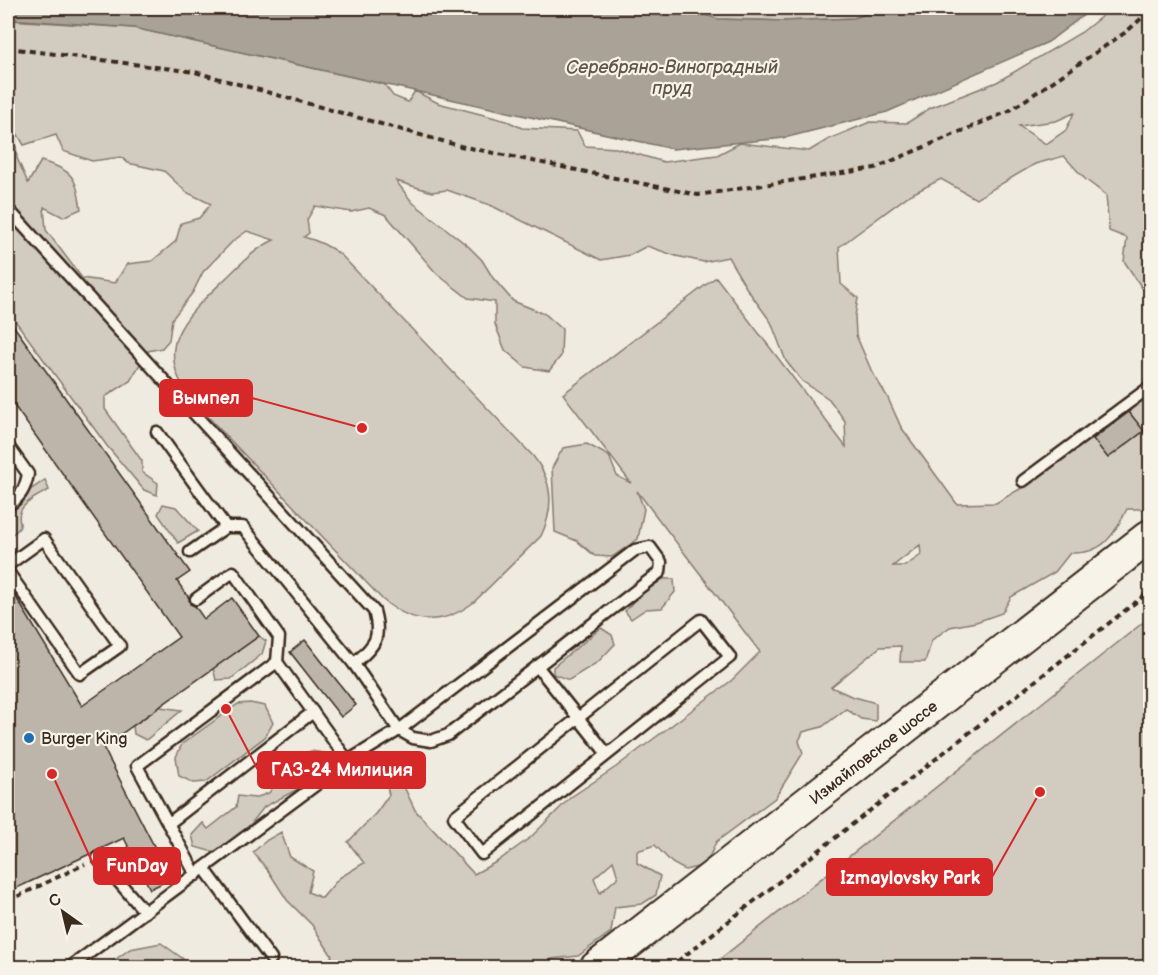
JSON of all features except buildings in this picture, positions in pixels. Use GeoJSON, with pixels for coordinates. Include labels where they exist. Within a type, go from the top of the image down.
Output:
{"type":"FeatureCollection","features":[{"type":"Feature","properties":{"kind":"main road","name":"Измайловское шоссе"},"geometry":{"type":"LineString","coordinates":[[596,968],[1150,536]]}},
{"type":"Feature","properties":{"kind":"lane"},"geometry":{"type":"LineString","coordinates":[[10,216],[374,611],[378,628],[372,647],[354,664]]}},
{"type":"Feature","properties":{"kind":"lane"},"geometry":{"type":"LineString","coordinates":[[1023,481],[1150,387]]}},
{"type":"Feature","properties":{"kind":"lane"},"geometry":{"type":"LineString","coordinates":[[157,432],[226,527]]}},
{"type":"Feature","properties":{"kind":"lane"},"geometry":{"type":"LineString","coordinates":[[8,446],[28,474],[26,488],[8,506]]}},
{"type":"Feature","properties":{"kind":"lane"},"geometry":{"type":"LineString","coordinates":[[69,968],[348,761],[399,730],[635,550],[650,547],[661,562],[660,573],[448,735],[431,741],[413,738],[399,730],[354,664],[243,527],[226,527],[190,552]]}},
{"type":"Feature","properties":{"kind":"lane"},"geometry":{"type":"LineString","coordinates":[[8,565],[44,539],[120,646],[80,674],[8,572]]}},
{"type":"Feature","properties":{"kind":"lane"},"geometry":{"type":"LineString","coordinates":[[196,599],[233,572],[279,638],[277,662],[348,761]]}},
{"type":"Feature","properties":{"kind":"lane"},"geometry":{"type":"LineString","coordinates":[[701,620],[730,657],[607,754],[482,854],[454,817],[701,620]]}},
{"type":"Feature","properties":{"kind":"lane"},"geometry":{"type":"LineString","coordinates":[[271,959],[200,871],[168,824],[137,766],[277,662]]}},
{"type":"Feature","properties":{"kind":"lane"},"geometry":{"type":"LineString","coordinates":[[537,666],[607,754]]}},
{"type":"Feature","properties":{"kind":"lane"},"geometry":{"type":"LineString","coordinates":[[168,824],[313,712]]}},
{"type":"Feature","properties":{"kind":"lane"},"geometry":{"type":"LineString","coordinates":[[98,858],[146,912]]}},
{"type":"Feature","properties":{"kind":"path"},"geometry":{"type":"LineString","coordinates":[[8,48],[195,72],[460,146],[698,195],[875,168],[1009,111],[1126,32],[1150,11]]}},
{"type":"Feature","properties":{"kind":"path"},"geometry":{"type":"LineString","coordinates":[[669,968],[1150,591]]}},
{"type":"Feature","properties":{"kind":"path"},"geometry":{"type":"LineString","coordinates":[[8,901],[98,858]]}},
{"type":"Feature","properties":{"kind":"shaded area"},"geometry":{"type":"Polygon","coordinates":[[[682,8],[884,8],[854,18],[784,21],[718,19],[682,8]]]}},
{"type":"Feature","properties":{"kind":"shaded area"},"geometry":{"type":"Polygon","coordinates":[[[1112,8],[1150,8],[1150,289],[1142,288],[1124,261],[1127,238],[1109,231],[1106,195],[1085,179],[1064,156],[1035,164],[976,199],[941,179],[908,196],[839,247],[841,284],[858,298],[855,316],[856,335],[872,372],[887,396],[901,427],[957,504],[996,503],[1025,486],[1092,437],[1116,437],[1133,406],[1150,392],[1150,506],[1146,509],[1127,509],[1112,535],[1099,547],[1082,553],[1070,553],[1055,572],[1011,597],[1002,613],[976,622],[950,627],[932,640],[925,662],[900,662],[901,646],[880,647],[831,687],[876,703],[876,721],[861,719],[846,709],[822,727],[803,732],[799,741],[803,753],[775,798],[716,842],[706,865],[685,870],[672,863],[655,845],[637,851],[637,863],[660,876],[656,895],[642,904],[615,907],[611,932],[578,956],[552,959],[544,968],[321,967],[332,956],[312,925],[287,900],[253,852],[267,840],[281,832],[290,857],[313,871],[308,892],[322,898],[339,878],[364,863],[348,842],[376,813],[389,795],[383,770],[389,755],[415,810],[474,874],[498,861],[531,837],[571,797],[616,767],[732,680],[760,652],[637,491],[644,509],[638,539],[612,557],[595,556],[577,541],[555,532],[552,468],[563,448],[587,444],[609,456],[617,476],[631,483],[563,394],[716,277],[846,447],[845,421],[829,399],[802,381],[786,361],[771,322],[747,289],[728,257],[704,262],[647,246],[630,255],[601,260],[490,205],[447,190],[432,192],[396,181],[412,202],[468,246],[482,260],[493,278],[513,301],[545,314],[562,329],[561,356],[549,371],[525,367],[505,350],[495,324],[495,302],[468,298],[437,274],[386,215],[369,208],[351,212],[315,206],[307,220],[309,233],[304,237],[324,244],[342,256],[533,456],[545,475],[550,494],[548,515],[541,536],[474,602],[451,615],[439,619],[417,618],[394,608],[383,600],[192,400],[180,381],[174,364],[174,348],[178,334],[186,320],[242,263],[274,240],[247,231],[233,241],[203,272],[193,292],[172,319],[169,340],[162,348],[148,351],[130,381],[105,397],[105,409],[142,461],[142,472],[158,483],[157,495],[144,490],[107,446],[8,311],[8,228],[11,225],[8,222],[8,123],[15,116],[8,93],[8,20],[134,28],[384,84],[393,96],[408,102],[415,91],[438,103],[507,121],[522,128],[577,131],[585,146],[616,148],[664,162],[717,155],[740,143],[809,151],[829,139],[870,122],[907,123],[930,108],[997,82],[1082,32],[1112,8]],[[1074,113],[1056,121],[1019,126],[1046,144],[1066,130],[1074,113]],[[15,130],[17,158],[28,183],[41,161],[67,172],[75,182],[81,209],[63,217],[44,207],[46,230],[82,278],[115,283],[127,264],[152,261],[176,241],[181,223],[199,218],[211,204],[186,192],[164,171],[128,163],[121,157],[92,161],[63,151],[56,135],[24,145],[15,130]],[[920,545],[893,566],[905,566],[921,555],[920,545]],[[613,861],[594,878],[600,893],[618,877],[613,861]]]}},
{"type":"Feature","properties":{"kind":"shaded area"},"geometry":{"type":"Polygon","coordinates":[[[45,480],[49,490],[23,507],[19,515],[20,526],[8,537],[8,505],[45,480]]]}},
{"type":"Feature","properties":{"kind":"shaded area"},"geometry":{"type":"Polygon","coordinates":[[[163,504],[176,507],[198,531],[178,543],[158,514],[163,504]]]}},
{"type":"Feature","properties":{"kind":"shaded area"},"geometry":{"type":"Polygon","coordinates":[[[663,579],[674,579],[675,592],[662,608],[646,609],[631,619],[625,611],[636,598],[663,579]]]}},
{"type":"Feature","properties":{"kind":"shaded area"},"geometry":{"type":"Polygon","coordinates":[[[1150,617],[1150,967],[710,967],[1150,617]]]}},
{"type":"Feature","properties":{"kind":"shaded area"},"geometry":{"type":"Polygon","coordinates":[[[601,628],[612,635],[615,644],[598,662],[569,680],[553,674],[553,667],[601,628]]]}},
{"type":"Feature","properties":{"kind":"shaded area"},"geometry":{"type":"Polygon","coordinates":[[[259,636],[266,641],[262,654],[231,679],[216,680],[213,668],[259,636]]]}},
{"type":"Feature","properties":{"kind":"shaded area"},"geometry":{"type":"Polygon","coordinates":[[[250,703],[265,706],[273,723],[265,737],[206,782],[194,783],[179,776],[176,757],[182,744],[238,704],[250,703]]]}},
{"type":"Feature","properties":{"kind":"shaded area"},"geometry":{"type":"Polygon","coordinates":[[[160,707],[182,710],[146,740],[134,734],[133,726],[160,707]]]}},
{"type":"Feature","properties":{"kind":"shaded area"},"geometry":{"type":"Polygon","coordinates":[[[311,751],[325,753],[316,772],[296,790],[264,807],[237,842],[213,852],[195,847],[192,835],[203,823],[208,829],[236,807],[238,796],[255,798],[269,793],[293,757],[311,751]]]}},
{"type":"Feature","properties":{"kind":"shaded area"},"geometry":{"type":"Polygon","coordinates":[[[161,943],[182,958],[190,967],[105,967],[130,949],[161,943]]]}},
{"type":"Feature","properties":{"kind":"water","name":"Серебряно-Виноградный пруд"},"geometry":{"type":"Polygon","coordinates":[[[8,8],[682,8],[718,19],[784,21],[854,18],[884,8],[1093,8],[1048,42],[887,112],[784,138],[673,149],[134,28],[8,19],[8,8]]]}},
{"type":"Feature","properties":{"kind":"place","name":"Вымпел"},"geometry":{"type":"Point","coordinates":[362,428]}},
{"type":"Feature","properties":{"kind":"place","name":"ГАЗ-24 Милиция"},"geometry":{"type":"Point","coordinates":[226,709]}},
{"type":"Feature","properties":{"kind":"place","name":"Burger King"},"geometry":{"type":"Point","coordinates":[29,738]}},
{"type":"Feature","properties":{"kind":"place","name":"FunDay"},"geometry":{"type":"Point","coordinates":[52,774]}},
{"type":"Feature","properties":{"kind":"place","name":"Izmaylovsky Park"},"geometry":{"type":"Point","coordinates":[1040,792]}}]}
